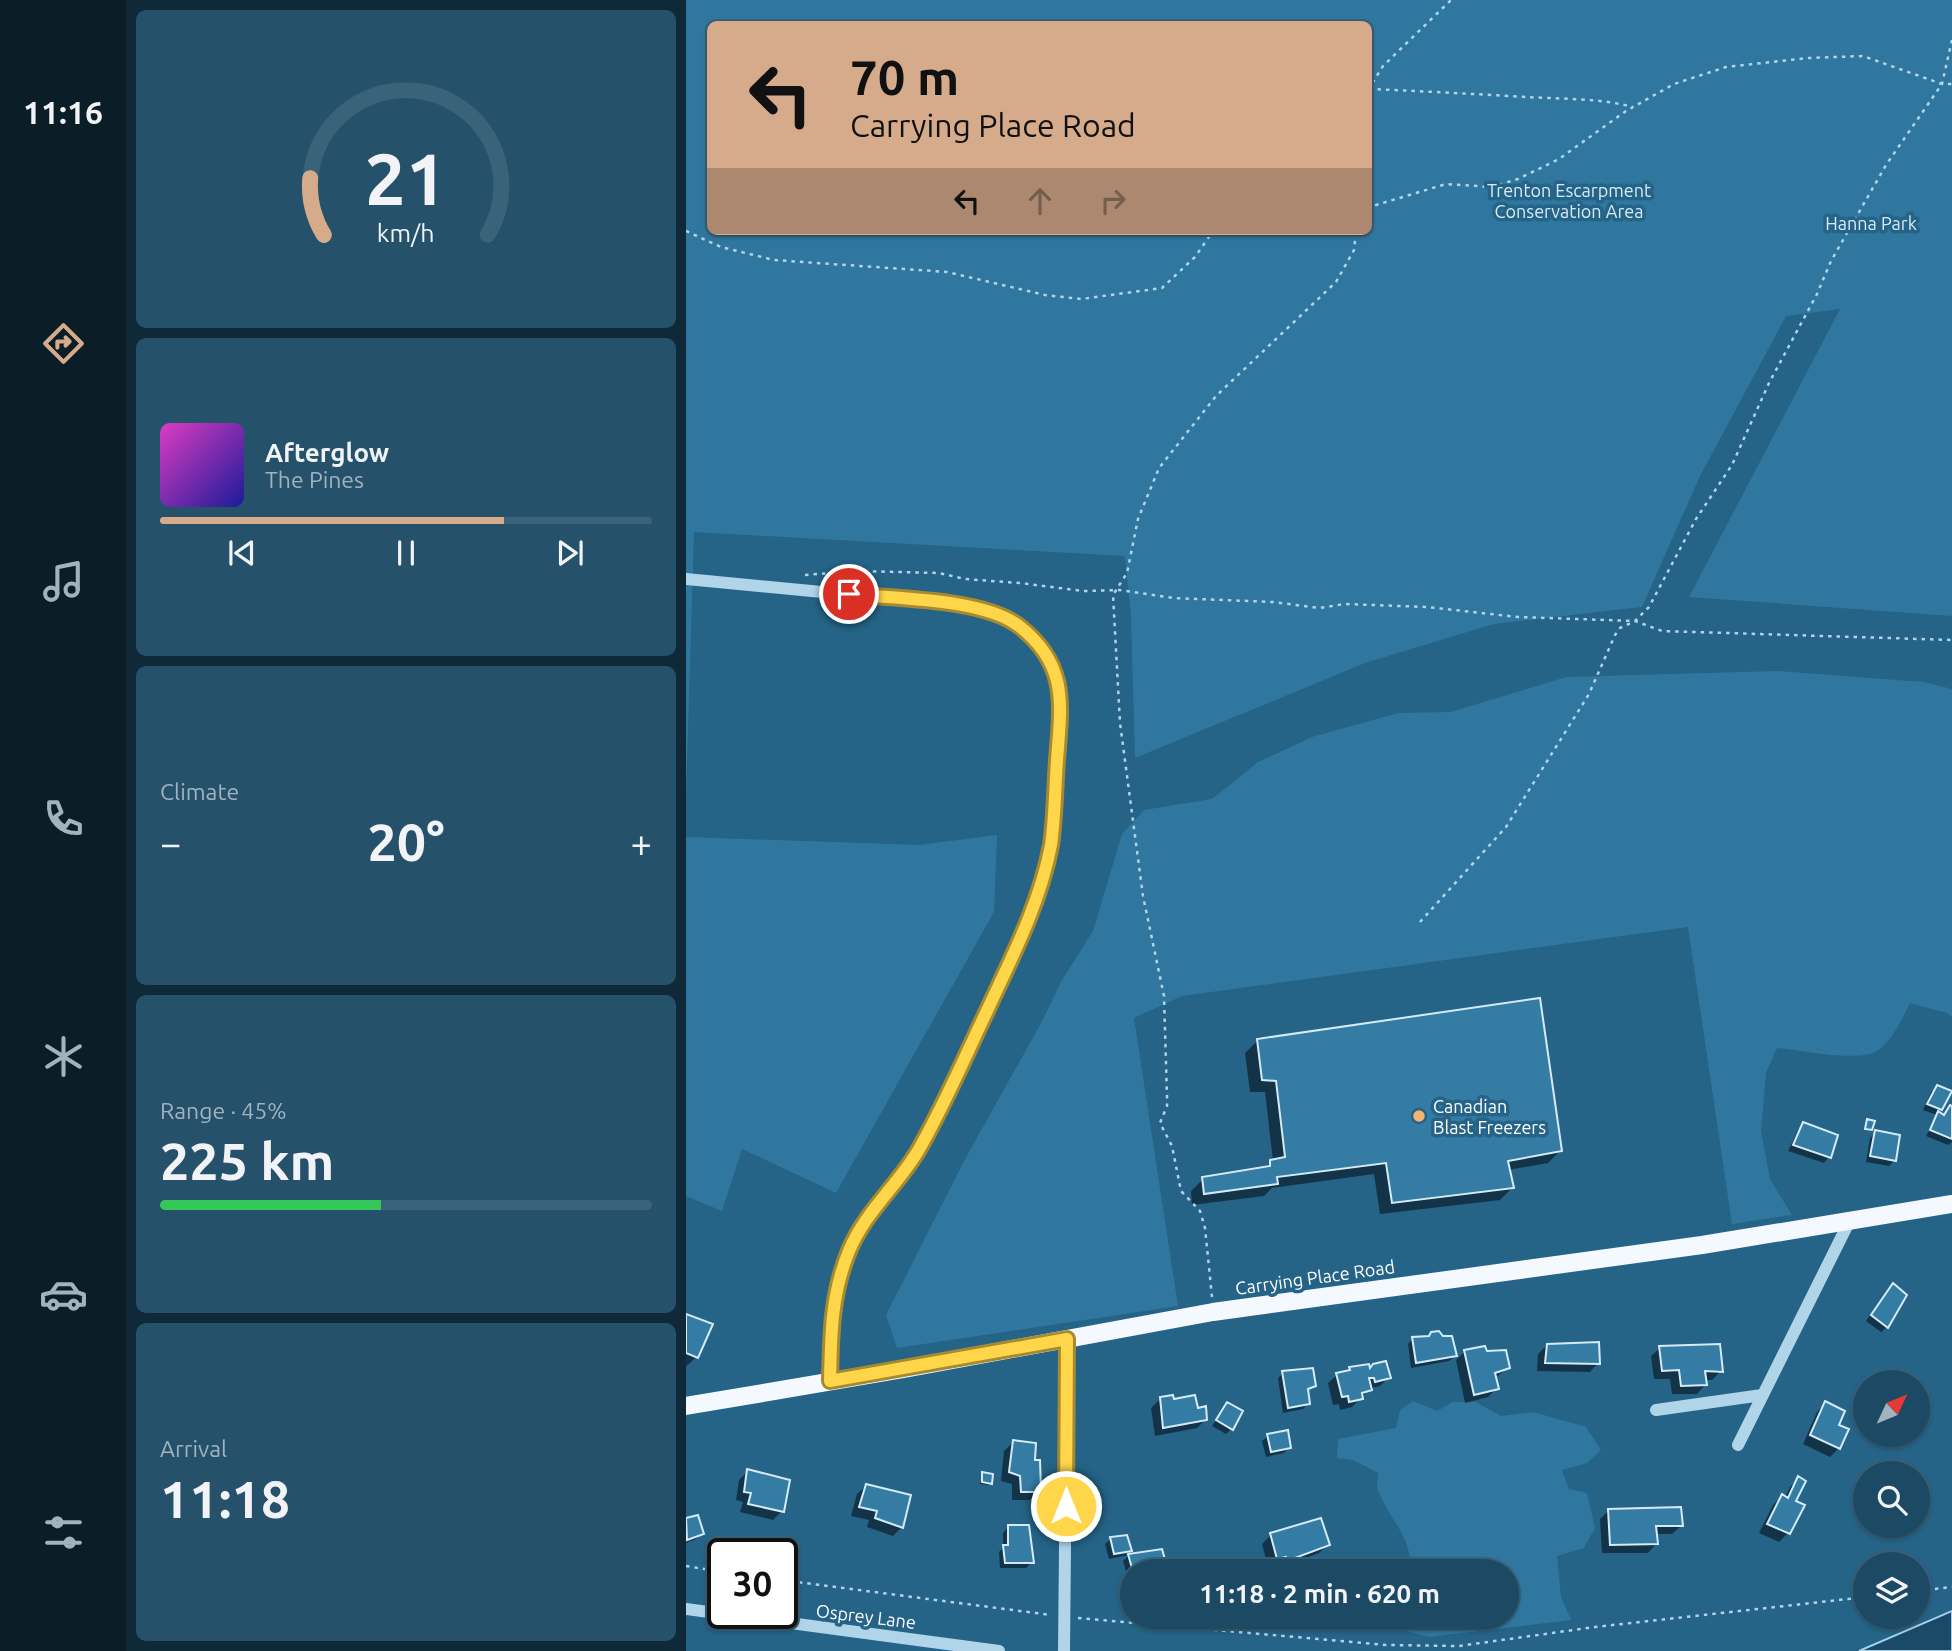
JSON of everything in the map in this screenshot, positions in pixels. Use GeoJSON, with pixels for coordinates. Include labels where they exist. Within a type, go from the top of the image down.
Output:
{"type":"FeatureCollection","features":[{"type":"Feature","properties":{"kind":"main road","name":"Carrying Place Road"},"geometry":{"type":"LineString","coordinates":[[686,1406],[1213,1312],[1702,1245],[1952,1204]]}},
{"type":"Feature","properties":{"kind":"street"},"geometry":{"type":"LineString","coordinates":[[686,579],[989,610],[1018,625],[1040,646],[1055,672],[1062,701],[1051,845],[1029,916],[932,1125],[903,1172],[861,1227],[850,1248],[838,1281],[831,1316],[830,1381]]}},
{"type":"Feature","properties":{"kind":"street"},"geometry":{"type":"LineString","coordinates":[[1738,1445],[1850,1220]]}},
{"type":"Feature","properties":{"kind":"street"},"geometry":{"type":"LineString","coordinates":[[1064,1651],[1067,1339]]}},
{"type":"Feature","properties":{"kind":"street"},"geometry":{"type":"LineString","coordinates":[[1656,1410],[1762,1395]]}},
{"type":"Feature","properties":{"kind":"street","name":"Osprey Lane"},"geometry":{"type":"LineString","coordinates":[[686,1609],[999,1651]]}},
{"type":"Feature","properties":{"kind":"path"},"geometry":{"type":"LineString","coordinates":[[1372,85],[1383,66],[1451,0]]}},
{"type":"Feature","properties":{"kind":"path"},"geometry":{"type":"LineString","coordinates":[[1420,922],[1506,827],[1588,694],[1615,635],[1620,628],[1635,621],[1649,607],[1696,519],[1732,465],[1769,383],[1817,294],[1831,261],[1886,165],[1942,84],[1952,40]]}},
{"type":"Feature","properties":{"kind":"path"},"geometry":{"type":"LineString","coordinates":[[1372,208],[1446,184],[1491,187],[1518,179],[1559,159],[1633,107],[1674,84],[1726,68],[1808,58],[1863,56],[1942,84],[1952,84]]}},
{"type":"Feature","properties":{"kind":"path"},"geometry":{"type":"LineString","coordinates":[[1372,90],[1451,91],[1615,102],[1633,107]]}},
{"type":"Feature","properties":{"kind":"path"},"geometry":{"type":"LineString","coordinates":[[686,231],[721,247],[774,260],[947,272],[1045,295],[1081,299],[1162,288],[1195,257],[1210,235]]}},
{"type":"Feature","properties":{"kind":"path"},"geometry":{"type":"LineString","coordinates":[[1213,1312],[1205,1228],[1200,1211],[1181,1191],[1172,1146],[1160,1123],[1167,1106],[1164,996],[1143,897],[1120,723],[1113,595],[1127,573],[1138,519],[1158,468],[1216,396],[1336,282],[1354,250],[1356,235]]}},
{"type":"Feature","properties":{"kind":"path"},"geometry":{"type":"LineString","coordinates":[[796,576],[856,571],[939,573],[965,579],[1083,591],[1116,590],[1173,598],[1273,602],[1319,608],[1345,604],[1427,607],[1518,617],[1635,621],[1662,631],[1952,640]]}},
{"type":"Feature","properties":{"kind":"path"},"geometry":{"type":"LineString","coordinates":[[686,1566],[707,1569]]}},
{"type":"Feature","properties":{"kind":"path"},"geometry":{"type":"LineString","coordinates":[[798,1582],[1065,1617],[1385,1645],[1459,1646],[1595,1627],[1853,1598]]}},
{"type":"Feature","properties":{"kind":"path"},"geometry":{"type":"LineString","coordinates":[[1930,1590],[1952,1587]]}},
{"type":"Feature","properties":{"kind":"green space","name":"Trenton Escarpment Conservation Area"},"geometry":{"type":"Polygon","coordinates":[[[686,0],[1952,0],[1952,616],[1689,597],[1840,309],[1786,316],[1700,476],[1642,607],[1494,624],[1365,663],[1135,758],[1131,616],[1125,556],[694,532],[686,796],[686,0]]]}},
{"type":"Feature","properties":{"kind":"green space"},"geometry":{"type":"Polygon","coordinates":[[[1777,671],[1923,682],[1952,689],[1952,1017],[1947,1013],[1910,1003],[1885,1044],[1872,1053],[1846,1056],[1777,1048],[1766,1073],[1761,1131],[1770,1179],[1792,1215],[1732,1224],[1688,927],[1182,996],[1134,1018],[1178,1306],[897,1348],[886,1315],[964,1161],[1062,980],[1093,931],[1122,834],[1144,810],[1212,799],[1258,762],[1312,737],[1398,713],[1451,712],[1566,677],[1777,671]]]}},
{"type":"Feature","properties":{"kind":"green space"},"geometry":{"type":"Polygon","coordinates":[[[997,835],[994,912],[836,1193],[742,1149],[722,1211],[686,1196],[686,837],[919,845],[997,835]]]}},
{"type":"Feature","properties":{"kind":"green space"},"geometry":{"type":"Polygon","coordinates":[[[1413,1401],[1437,1411],[1453,1402],[1476,1402],[1501,1416],[1533,1412],[1586,1427],[1601,1450],[1587,1463],[1562,1470],[1569,1489],[1587,1493],[1595,1528],[1584,1548],[1557,1556],[1561,1597],[1571,1620],[1519,1626],[1519,1559],[1410,1559],[1404,1538],[1378,1490],[1378,1473],[1353,1460],[1337,1458],[1338,1439],[1396,1428],[1400,1410],[1413,1401]]]}},
{"type":"Feature","properties":{"kind":"green space"},"geometry":{"type":"Polygon","coordinates":[[[1406,1629],[1496,1629],[1429,1637],[1406,1629]]]}},
{"type":"Feature","properties":{"kind":"shaded area"},"geometry":{"type":"Polygon","coordinates":[[[1952,1611],[1952,1651],[1859,1651],[1910,1629],[1930,1629],[1930,1620],[1952,1611]]]}},
{"type":"Feature","properties":{"kind":"building","name":"Canadian Blast Freezers"},"geometry":{"type":"Polygon","coordinates":[[[1540,998],[1562,1151],[1508,1161],[1514,1188],[1392,1203],[1386,1163],[1277,1177],[1278,1184],[1204,1194],[1202,1177],[1270,1166],[1270,1160],[1285,1157],[1276,1081],[1262,1080],[1257,1039],[1540,998]]]}},
{"type":"Feature","properties":{"kind":"building"},"geometry":{"type":"Polygon","coordinates":[[[1937,1085],[1952,1091],[1942,1110],[1927,1104],[1937,1085]]]}},
{"type":"Feature","properties":{"kind":"building"},"geometry":{"type":"Polygon","coordinates":[[[1950,1105],[1952,1139],[1930,1130],[1938,1111],[1944,1115],[1950,1105]]]}},
{"type":"Feature","properties":{"kind":"building"},"geometry":{"type":"Polygon","coordinates":[[[1867,1119],[1875,1121],[1872,1130],[1865,1129],[1867,1119]]]}},
{"type":"Feature","properties":{"kind":"building"},"geometry":{"type":"Polygon","coordinates":[[[1803,1122],[1838,1135],[1831,1158],[1793,1145],[1803,1122]]]}},
{"type":"Feature","properties":{"kind":"building"},"geometry":{"type":"Polygon","coordinates":[[[1875,1130],[1900,1135],[1896,1161],[1870,1156],[1875,1130]]]}},
{"type":"Feature","properties":{"kind":"building"},"geometry":{"type":"Polygon","coordinates":[[[1893,1283],[1907,1295],[1888,1328],[1871,1315],[1893,1283]]]}},
{"type":"Feature","properties":{"kind":"building"},"geometry":{"type":"Polygon","coordinates":[[[686,1314],[713,1324],[698,1358],[686,1353],[686,1314]]]}},
{"type":"Feature","properties":{"kind":"building"},"geometry":{"type":"Polygon","coordinates":[[[1439,1331],[1443,1336],[1452,1336],[1457,1356],[1416,1363],[1412,1337],[1429,1336],[1431,1332],[1439,1331]]]}},
{"type":"Feature","properties":{"kind":"building"},"geometry":{"type":"Polygon","coordinates":[[[1599,1342],[1600,1364],[1545,1363],[1547,1344],[1599,1342]]]}},
{"type":"Feature","properties":{"kind":"building"},"geometry":{"type":"Polygon","coordinates":[[[1720,1344],[1723,1372],[1705,1371],[1707,1385],[1681,1386],[1679,1370],[1662,1371],[1659,1346],[1720,1344]]]}},
{"type":"Feature","properties":{"kind":"building"},"geometry":{"type":"Polygon","coordinates":[[[1485,1346],[1487,1351],[1506,1350],[1510,1368],[1495,1373],[1499,1389],[1474,1395],[1464,1350],[1485,1346]]]}},
{"type":"Feature","properties":{"kind":"building"},"geometry":{"type":"Polygon","coordinates":[[[1386,1361],[1391,1378],[1375,1382],[1374,1378],[1369,1378],[1372,1390],[1362,1393],[1363,1399],[1349,1402],[1348,1396],[1342,1397],[1336,1373],[1350,1370],[1349,1367],[1369,1364],[1370,1368],[1373,1364],[1386,1361]]]}},
{"type":"Feature","properties":{"kind":"building"},"geometry":{"type":"Polygon","coordinates":[[[1313,1368],[1316,1386],[1308,1389],[1310,1404],[1288,1408],[1282,1371],[1313,1368]]]}},
{"type":"Feature","properties":{"kind":"building"},"geometry":{"type":"Polygon","coordinates":[[[1173,1395],[1174,1399],[1195,1395],[1198,1408],[1206,1406],[1207,1420],[1163,1428],[1160,1397],[1173,1395]]]}},
{"type":"Feature","properties":{"kind":"building"},"geometry":{"type":"Polygon","coordinates":[[[1825,1401],[1845,1411],[1839,1425],[1849,1429],[1840,1449],[1810,1435],[1825,1401]]]}},
{"type":"Feature","properties":{"kind":"building"},"geometry":{"type":"Polygon","coordinates":[[[1227,1402],[1243,1411],[1233,1430],[1216,1420],[1227,1402]]]}},
{"type":"Feature","properties":{"kind":"building"},"geometry":{"type":"Polygon","coordinates":[[[1288,1430],[1291,1448],[1271,1452],[1267,1434],[1288,1430]]]}},
{"type":"Feature","properties":{"kind":"building"},"geometry":{"type":"Polygon","coordinates":[[[1013,1440],[1036,1443],[1035,1460],[1040,1460],[1041,1492],[1021,1492],[1020,1476],[1009,1472],[1013,1440]]]}},
{"type":"Feature","properties":{"kind":"building"},"geometry":{"type":"Polygon","coordinates":[[[747,1469],[790,1480],[784,1512],[748,1504],[751,1493],[744,1492],[747,1469]]]}},
{"type":"Feature","properties":{"kind":"building"},"geometry":{"type":"Polygon","coordinates":[[[982,1472],[993,1474],[992,1484],[982,1482],[982,1472]]]}},
{"type":"Feature","properties":{"kind":"building"},"geometry":{"type":"Polygon","coordinates":[[[1798,1476],[1806,1481],[1796,1501],[1805,1505],[1790,1534],[1767,1524],[1782,1494],[1788,1498],[1798,1476]]]}},
{"type":"Feature","properties":{"kind":"building"},"geometry":{"type":"Polygon","coordinates":[[[866,1484],[911,1495],[903,1528],[875,1518],[877,1511],[859,1507],[866,1484]]]}},
{"type":"Feature","properties":{"kind":"building"},"geometry":{"type":"Polygon","coordinates":[[[1681,1507],[1683,1526],[1656,1526],[1658,1544],[1610,1545],[1608,1509],[1681,1507]]]}},
{"type":"Feature","properties":{"kind":"building"},"geometry":{"type":"Polygon","coordinates":[[[698,1515],[704,1534],[687,1540],[686,1518],[698,1515]]]}},
{"type":"Feature","properties":{"kind":"building"},"geometry":{"type":"Polygon","coordinates":[[[1321,1518],[1330,1545],[1292,1559],[1277,1559],[1270,1533],[1321,1518]]]}},
{"type":"Feature","properties":{"kind":"building"},"geometry":{"type":"Polygon","coordinates":[[[1008,1525],[1029,1525],[1034,1563],[1005,1563],[1003,1545],[1008,1545],[1008,1525]]]}},
{"type":"Feature","properties":{"kind":"building"},"geometry":{"type":"Polygon","coordinates":[[[1127,1535],[1132,1551],[1114,1554],[1110,1537],[1127,1535]]]}},
{"type":"Feature","properties":{"kind":"building"},"geometry":{"type":"Polygon","coordinates":[[[1162,1549],[1165,1559],[1129,1559],[1128,1554],[1162,1549]]]}},
{"type":"Feature","properties":{"kind":"place","name":"Canadian Blast Freezers"},"geometry":{"type":"Point","coordinates":[1419,1116]}},
{"type":"Feature","properties":{"kind":"route"},"geometry":{"type":"LineString","coordinates":[[849,594],[989,610],[1018,625],[1040,646],[1055,672],[1062,701],[1051,845],[1041,881],[1022,936],[932,1125],[916,1154],[874,1208],[850,1248],[841,1271],[831,1316],[830,1381],[1067,1339],[1066,1506]]}},
{"type":"Feature","properties":{"kind":"park label","name":"Hanna Park"},"geometry":{"type":"Point","coordinates":[1871,223]}}]}
